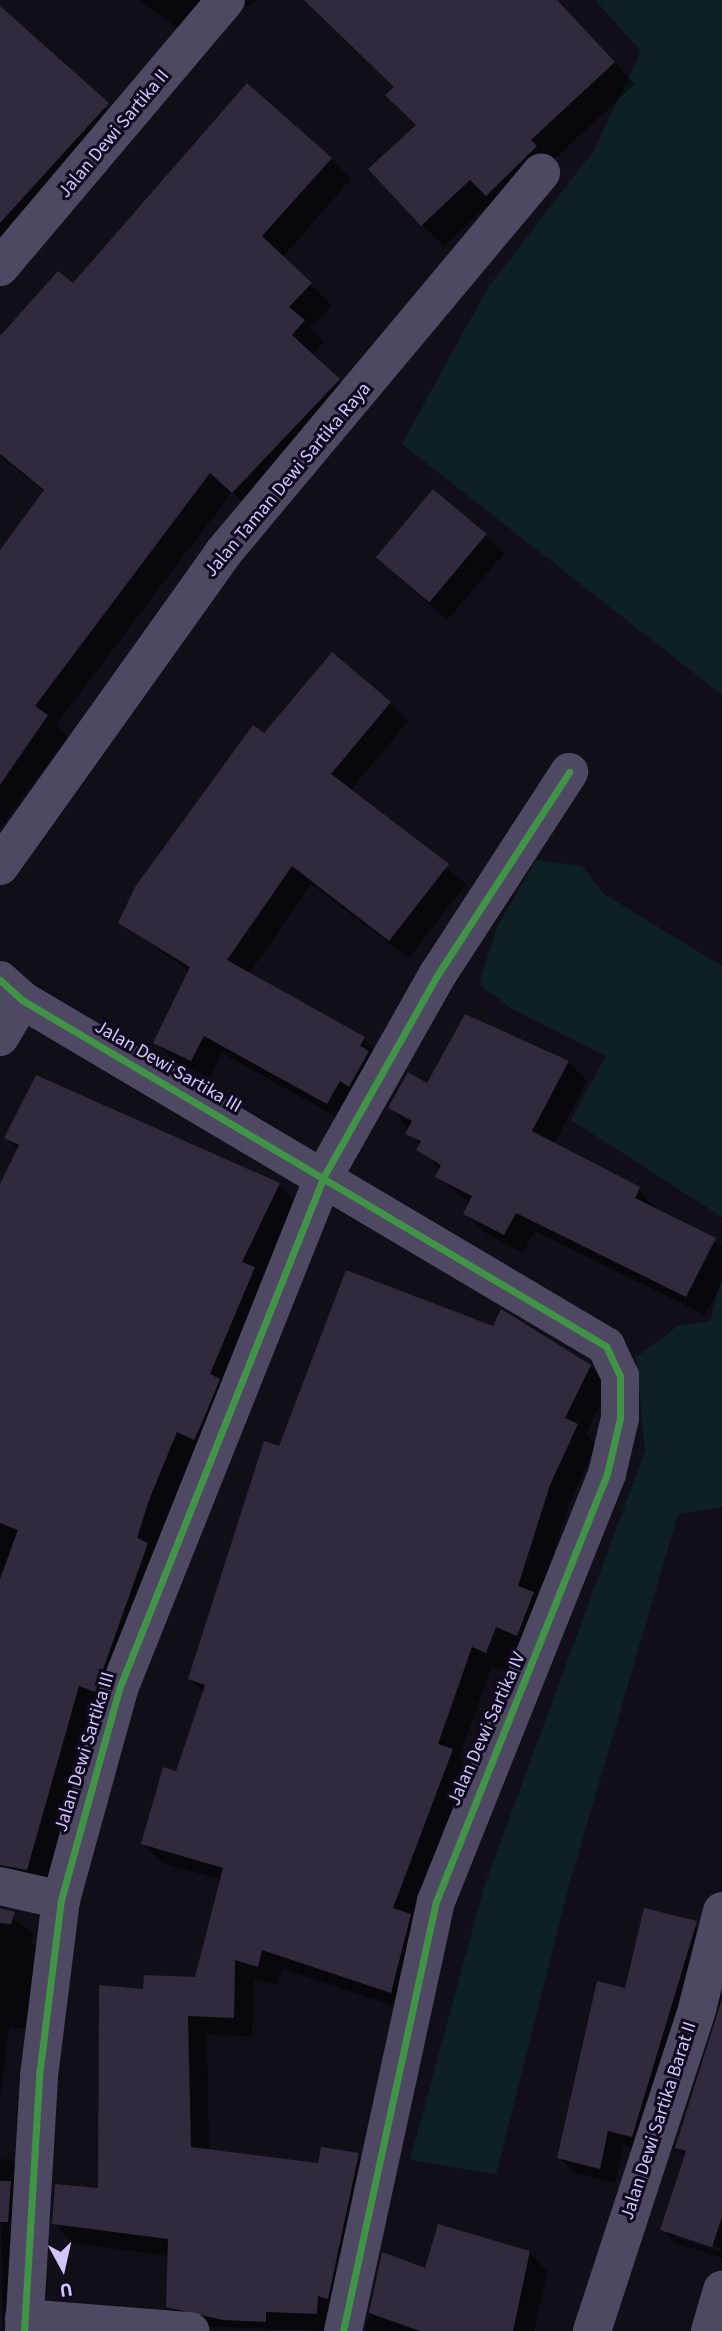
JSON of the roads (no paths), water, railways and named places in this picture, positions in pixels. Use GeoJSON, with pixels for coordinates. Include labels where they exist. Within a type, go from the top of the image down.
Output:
{"type":"FeatureCollection","features":[{"type":"Feature","properties":{"kind":"street","name":"Jalan Dewi Sartika II"},"geometry":{"type":"LineString","coordinates":[[0,267],[226,0]]}},
{"type":"Feature","properties":{"kind":"street","name":"Jalan Taman Dewi Sartika Raya"},"geometry":{"type":"LineString","coordinates":[[0,866],[223,553],[541,173]]}},
{"type":"Feature","properties":{"kind":"street","name":"Jalan Dewi Sartika III"},"geometry":{"type":"LineString","coordinates":[[24,2324],[39,2076],[61,1900],[119,1689],[324,1176],[438,974],[569,772]]}},
{"type":"Feature","properties":{"kind":"street","name":"Jalan Dewi Sartika III"},"geometry":{"type":"LineString","coordinates":[[11,990],[324,1176]]}},
{"type":"Feature","properties":{"kind":"street"},"geometry":{"type":"LineString","coordinates":[[0,1037],[11,990]]}},
{"type":"Feature","properties":{"kind":"street","name":"Jalan Dewi Sartika IV"},"geometry":{"type":"LineString","coordinates":[[324,1176],[607,1346],[620,1376],[620,1418],[607,1475],[436,1901],[343,2331]]}},
{"type":"Feature","properties":{"kind":"street"},"geometry":{"type":"LineString","coordinates":[[0,1886],[61,1900]]}},
{"type":"Feature","properties":{"kind":"street","name":"Jalan Dewi Sartika Barat II"},"geometry":{"type":"LineString","coordinates":[[592,2331],[722,1911]]}},
{"type":"Feature","properties":{"kind":"street"},"geometry":{"type":"LineString","coordinates":[[710,2331],[722,2290]]}},
{"type":"Feature","properties":{"kind":"street"},"geometry":{"type":"LineString","coordinates":[[24,2324],[190,2331]]}}]}
